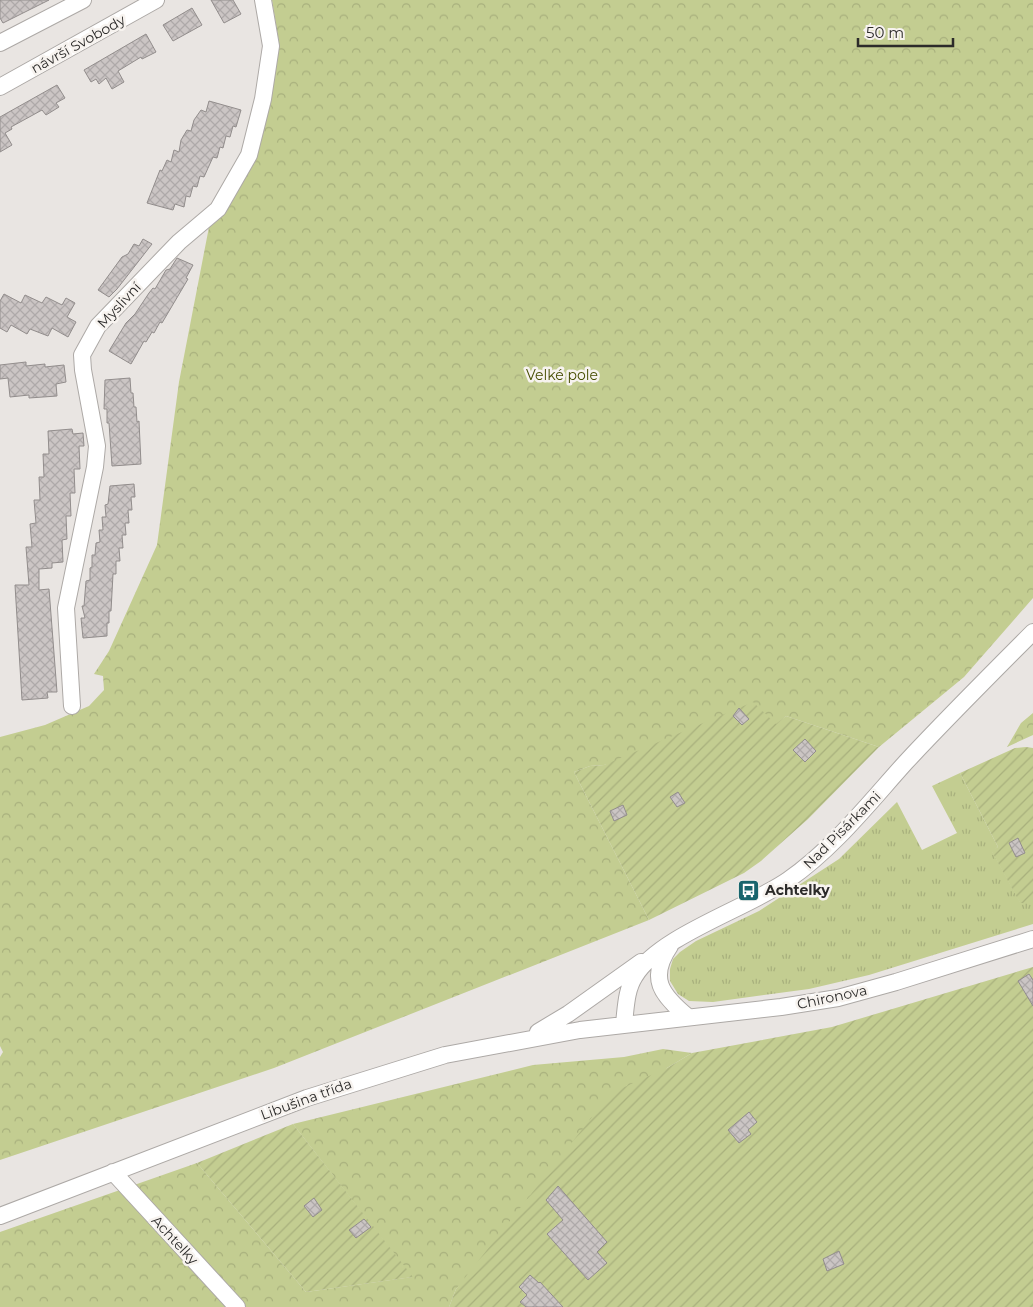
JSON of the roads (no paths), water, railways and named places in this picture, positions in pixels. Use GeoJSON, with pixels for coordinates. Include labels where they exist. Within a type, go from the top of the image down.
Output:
{"type":"FeatureCollection","features":[{"type":"Feature","properties":{"kind":"street"},"geometry":{"type":"LineString","coordinates":[[0,43],[83,0]]}},
{"type":"Feature","properties":{"kind":"street","name":"návrší Svobody"},"geometry":{"type":"LineString","coordinates":[[0,87],[156,0]]}},
{"type":"Feature","properties":{"kind":"street","name":"Myslivní"},"geometry":{"type":"LineString","coordinates":[[72,706],[66,608],[95,467],[97,446],[82,355],[98,326],[179,242],[218,209],[249,155],[263,99],[271,46],[263,0]]}},
{"type":"Feature","properties":{"kind":"street","name":"Nad Pisárkami"},"geometry":{"type":"LineString","coordinates":[[624,1023],[628,990],[635,975],[646,963],[673,942],[769,892],[812,862],[835,840],[920,747],[1033,632]]}},
{"type":"Feature","properties":{"kind":"street","name":"Chironova"},"geometry":{"type":"LineString","coordinates":[[624,1023],[782,1007],[838,998],[1033,939]]}},
{"type":"Feature","properties":{"kind":"street"},"geometry":{"type":"LineString","coordinates":[[673,942],[660,964],[659,982],[666,997],[688,1017]]}},
{"type":"Feature","properties":{"kind":"street"},"geometry":{"type":"LineString","coordinates":[[524,1038],[564,1017],[617,978],[673,942]]}},
{"type":"Feature","properties":{"kind":"street","name":"Libušina třída"},"geometry":{"type":"LineString","coordinates":[[0,1216],[352,1083],[445,1055],[524,1038],[624,1023]]}},
{"type":"Feature","properties":{"kind":"street","name":"Achtelky"},"geometry":{"type":"LineString","coordinates":[[113,1172],[237,1307]]}},
{"type":"Feature","properties":{"kind":"place","name":"Achtelky"},"geometry":{"type":"Point","coordinates":[749,890]}},
{"type":"Feature","properties":{"kind":"park label","name":"Velké pole"},"geometry":{"type":"Point","coordinates":[562,375]}}]}
